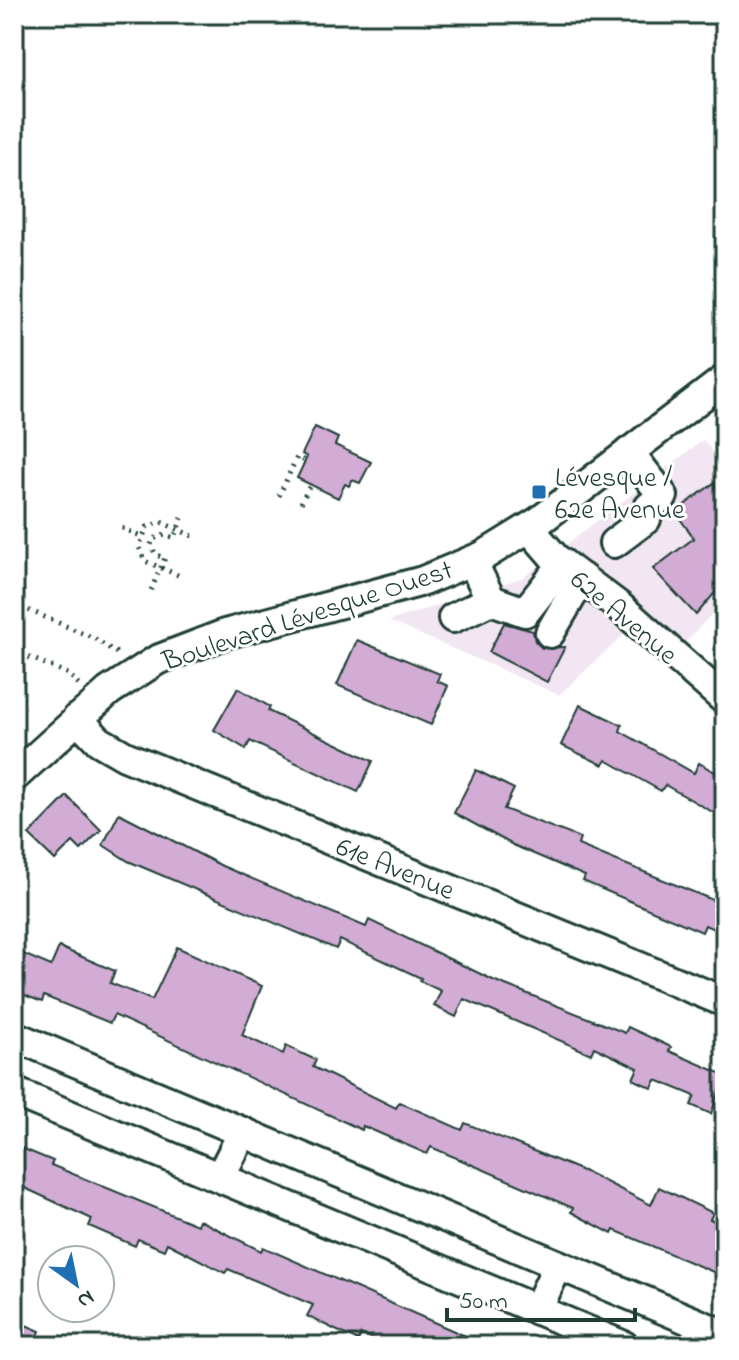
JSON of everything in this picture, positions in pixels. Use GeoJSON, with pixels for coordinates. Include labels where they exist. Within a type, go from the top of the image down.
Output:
{"type":"FeatureCollection","features":[{"type":"Feature","properties":{"kind":"street","name":"Boulevard Lévesque Ouest"},"geometry":{"type":"LineString","coordinates":[[14,777],[77,718],[133,673],[199,643],[413,584],[472,561],[529,528],[725,379]]}},
{"type":"Feature","properties":{"kind":"street"},"geometry":{"type":"LineString","coordinates":[[614,543],[646,519],[649,507],[663,496],[629,452]]}},
{"type":"Feature","properties":{"kind":"street","name":"62e Avenue"},"geometry":{"type":"LineString","coordinates":[[529,528],[573,571],[725,700]]}},
{"type":"Feature","properties":{"kind":"street"},"geometry":{"type":"LineString","coordinates":[[472,561],[491,600],[525,612],[573,571]]}},
{"type":"Feature","properties":{"kind":"street"},"geometry":{"type":"LineString","coordinates":[[550,633],[573,571]]}},
{"type":"Feature","properties":{"kind":"street"},"geometry":{"type":"LineString","coordinates":[[453,618],[491,600]]}},
{"type":"Feature","properties":{"kind":"street","name":"61e Avenue"},"geometry":{"type":"LineString","coordinates":[[77,718],[99,741],[125,756],[725,1002]]}},
{"type":"Feature","properties":{"kind":"street"},"geometry":{"type":"LineString","coordinates":[[14,1036],[725,1335]]}},
{"type":"Feature","properties":{"kind":"street"},"geometry":{"type":"LineString","coordinates":[[14,1092],[624,1346]]}},
{"type":"Feature","properties":{"kind":"street"},"geometry":{"type":"LineString","coordinates":[[220,1177],[243,1132]]}},
{"type":"Feature","properties":{"kind":"street"},"geometry":{"type":"LineString","coordinates":[[537,1310],[558,1265]]}},
{"type":"Feature","properties":{"kind":"path"},"geometry":{"type":"LineString","coordinates":[[279,496],[297,457],[305,461]]}},
{"type":"Feature","properties":{"kind":"path"},"geometry":{"type":"LineString","coordinates":[[301,503],[310,485]]}},
{"type":"Feature","properties":{"kind":"path"},"geometry":{"type":"LineString","coordinates":[[151,590],[165,558],[156,555],[151,545],[153,539],[165,535],[174,538],[182,518]]}},
{"type":"Feature","properties":{"kind":"path"},"geometry":{"type":"LineString","coordinates":[[178,575],[145,561],[139,547],[147,527],[161,522],[195,537]]}},
{"type":"Feature","properties":{"kind":"path"},"geometry":{"type":"LineString","coordinates":[[122,528],[143,537]]}},
{"type":"Feature","properties":{"kind":"path"},"geometry":{"type":"LineString","coordinates":[[14,604],[94,638],[122,657]]}},
{"type":"Feature","properties":{"kind":"path"},"geometry":{"type":"LineString","coordinates":[[14,651],[69,674],[80,688]]}},
{"type":"Feature","properties":{"kind":"shaded area"},"geometry":{"type":"Polygon","coordinates":[[[703,440],[725,467],[725,600],[682,646],[641,619],[559,695],[389,621],[524,577],[703,440]]]}},
{"type":"Feature","properties":{"kind":"building"},"geometry":{"type":"Polygon","coordinates":[[[315,427],[338,438],[335,445],[371,462],[360,483],[352,480],[349,486],[345,484],[338,498],[297,478],[307,457],[302,454],[315,427]]]}},
{"type":"Feature","properties":{"kind":"building"},"geometry":{"type":"Polygon","coordinates":[[[714,483],[725,498],[725,581],[696,615],[653,569],[694,538],[675,512],[714,483]]]}},
{"type":"Feature","properties":{"kind":"building"},"geometry":{"type":"Polygon","coordinates":[[[504,623],[533,631],[535,641],[542,648],[565,647],[547,682],[489,652],[504,623]]]}},
{"type":"Feature","properties":{"kind":"building"},"geometry":{"type":"Polygon","coordinates":[[[357,640],[440,674],[437,681],[448,686],[431,725],[337,685],[357,640]]]}},
{"type":"Feature","properties":{"kind":"building"},"geometry":{"type":"Polygon","coordinates":[[[238,688],[270,707],[268,711],[373,761],[358,792],[250,741],[246,749],[214,730],[238,688]]]}},
{"type":"Feature","properties":{"kind":"building"},"geometry":{"type":"Polygon","coordinates":[[[580,705],[622,725],[620,731],[694,773],[699,763],[725,778],[725,819],[665,785],[661,791],[606,760],[603,765],[561,745],[580,705]]]}},
{"type":"Feature","properties":{"kind":"building"},"geometry":{"type":"Polygon","coordinates":[[[476,770],[514,789],[504,809],[580,838],[578,845],[725,905],[725,934],[705,925],[702,932],[583,881],[585,876],[513,845],[454,813],[476,770]]]}},
{"type":"Feature","properties":{"kind":"building"},"geometry":{"type":"Polygon","coordinates":[[[67,796],[101,830],[81,850],[73,842],[55,860],[29,835],[67,796]]]}},
{"type":"Feature","properties":{"kind":"building"},"geometry":{"type":"Polygon","coordinates":[[[119,813],[222,866],[366,927],[369,920],[493,980],[625,1033],[628,1027],[671,1047],[669,1051],[725,1075],[711,1114],[691,1105],[695,1096],[656,1080],[652,1088],[633,1079],[638,1068],[594,1047],[591,1054],[464,999],[456,1017],[434,1006],[441,991],[420,981],[421,978],[340,940],[336,949],[128,861],[103,845],[119,813]]]}},
{"type":"Feature","properties":{"kind":"building"},"geometry":{"type":"Polygon","coordinates":[[[59,947],[115,971],[110,983],[152,1000],[177,947],[262,986],[242,1035],[283,1054],[286,1046],[316,1060],[313,1067],[396,1108],[399,1102],[462,1130],[465,1123],[590,1174],[651,1205],[659,1187],[713,1213],[710,1219],[725,1226],[725,1277],[614,1230],[612,1234],[571,1212],[573,1208],[431,1147],[427,1154],[363,1126],[362,1130],[114,1015],[110,1023],[44,996],[42,1002],[14,991],[14,950],[51,966],[59,947]]]}},
{"type":"Feature","properties":{"kind":"building"},"geometry":{"type":"Polygon","coordinates":[[[14,1145],[53,1161],[51,1165],[197,1225],[199,1220],[261,1251],[263,1247],[488,1346],[388,1346],[361,1334],[358,1341],[307,1316],[313,1305],[228,1269],[225,1273],[167,1243],[164,1250],[138,1239],[135,1246],[89,1226],[92,1219],[14,1183],[14,1145]]]}},
{"type":"Feature","properties":{"kind":"building"},"geometry":{"type":"Polygon","coordinates":[[[14,1320],[40,1331],[34,1346],[14,1346],[14,1320]]]}},
{"type":"Feature","properties":{"kind":"place","name":"Lévesque / 62e Avenue"},"geometry":{"type":"Point","coordinates":[539,492]}}]}
